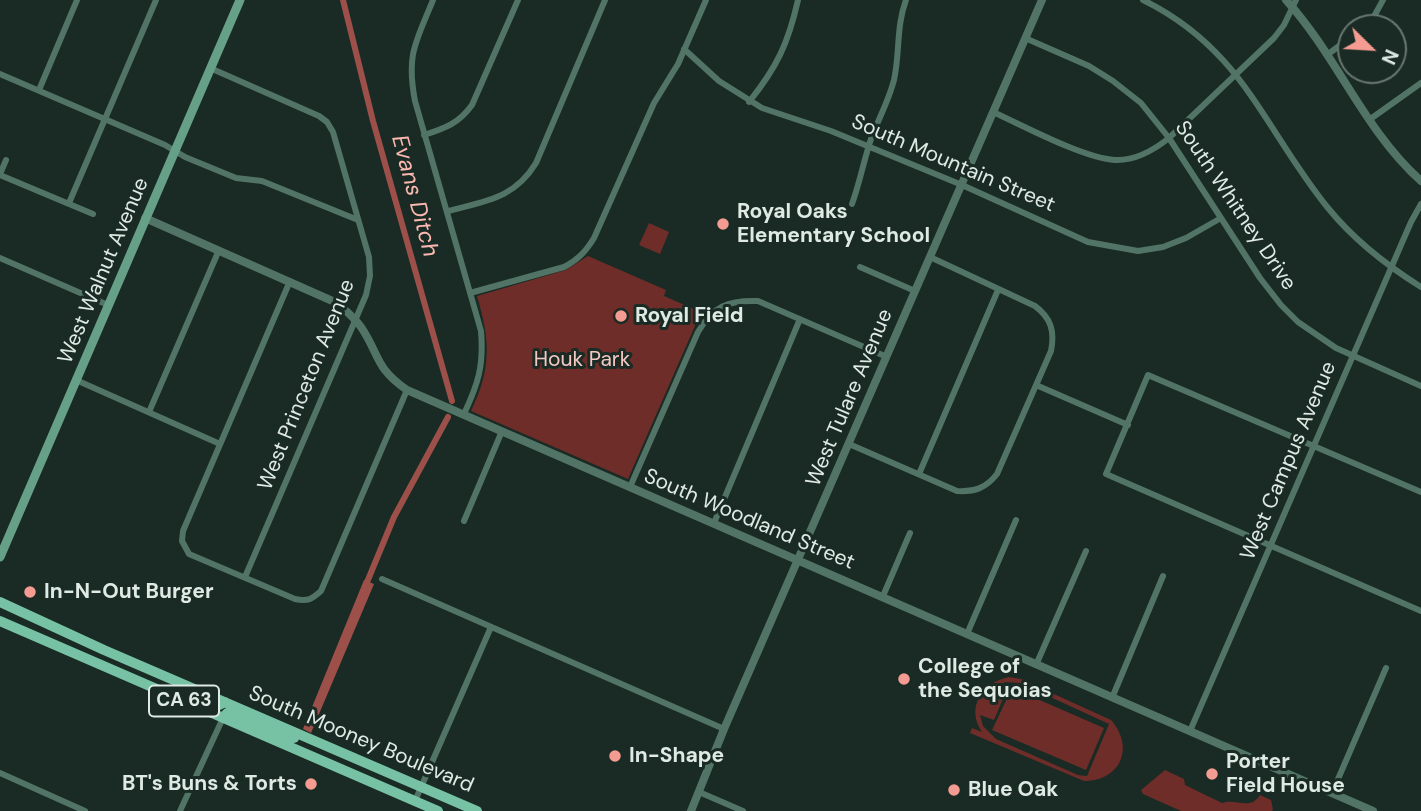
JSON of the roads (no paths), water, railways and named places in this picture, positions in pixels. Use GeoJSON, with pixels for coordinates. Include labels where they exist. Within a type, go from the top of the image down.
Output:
{"type":"FeatureCollection","features":[{"type":"Feature","properties":{"kind":"main road","name":"West Walnut Avenue"},"geometry":{"type":"LineString","coordinates":[[0,557],[240,0]]}},
{"type":"Feature","properties":{"kind":"main road","name":"South Mooney Boulevard"},"geometry":{"type":"LineString","coordinates":[[0,602],[477,811]]}},
{"type":"Feature","properties":{"kind":"main road","name":"South Mooney Boulevard"},"geometry":{"type":"LineString","coordinates":[[0,621],[438,811]]}},
{"type":"Feature","properties":{"kind":"main road"},"geometry":{"type":"LineString","coordinates":[[125,675],[155,682],[215,707],[225,702]]}},
{"type":"Feature","properties":{"kind":"main road"},"geometry":{"type":"LineString","coordinates":[[223,718],[227,713],[234,713],[281,734],[335,750]]}},
{"type":"Feature","properties":{"kind":"street"},"geometry":{"type":"LineString","coordinates":[[39,90],[78,0]]}},
{"type":"Feature","properties":{"kind":"street"},"geometry":{"type":"LineString","coordinates":[[69,204],[156,0]]}},
{"type":"Feature","properties":{"kind":"street"},"geometry":{"type":"LineString","coordinates":[[433,0],[410,61],[411,79],[424,135],[481,331],[482,363],[477,385],[464,414]]}},
{"type":"Feature","properties":{"kind":"street"},"geometry":{"type":"LineString","coordinates":[[424,135],[450,127],[463,118],[472,105],[518,0]]}},
{"type":"Feature","properties":{"kind":"street"},"geometry":{"type":"LineString","coordinates":[[448,211],[502,196],[528,177],[605,0]]}},
{"type":"Feature","properties":{"kind":"street"},"geometry":{"type":"LineString","coordinates":[[470,293],[564,267],[580,258],[594,237],[654,103],[671,77],[706,0]]}},
{"type":"Feature","properties":{"kind":"street"},"geometry":{"type":"LineString","coordinates":[[749,102],[779,61],[798,0]]}},
{"type":"Feature","properties":{"kind":"street"},"geometry":{"type":"LineString","coordinates":[[852,204],[869,146],[894,80],[898,57],[899,18],[905,0]]}},
{"type":"Feature","properties":{"kind":"street","name":"West Tulare Avenue"},"geometry":{"type":"LineString","coordinates":[[691,811],[724,729],[1042,0]]}},
{"type":"Feature","properties":{"kind":"street"},"geometry":{"type":"LineString","coordinates":[[1143,0],[1174,17],[1199,36],[1236,74],[1328,208],[1352,234],[1391,268],[1421,287]]}},
{"type":"Feature","properties":{"kind":"street"},"geometry":{"type":"LineString","coordinates":[[1286,0],[1294,4],[1384,142],[1421,181]]}},
{"type":"Feature","properties":{"kind":"street"},"geometry":{"type":"LineString","coordinates":[[993,112],[1095,157],[1117,160],[1137,157],[1155,149],[1169,138],[1274,38],[1294,4]]}},
{"type":"Feature","properties":{"kind":"street","name":"South Whitney Drive"},"geometry":{"type":"LineString","coordinates":[[1025,38],[1089,66],[1140,103],[1169,138],[1281,305],[1322,340],[1421,386]]}},
{"type":"Feature","properties":{"kind":"street"},"geometry":{"type":"LineString","coordinates":[[1327,55],[1337,48]]}},
{"type":"Feature","properties":{"kind":"street","name":"South Mountain Street"},"geometry":{"type":"LineString","coordinates":[[684,49],[719,81],[749,102],[869,146],[1088,242],[1138,251],[1163,247],[1186,238],[1221,218]]}},
{"type":"Feature","properties":{"kind":"street","name":"West Princeton Avenue"},"geometry":{"type":"LineString","coordinates":[[211,68],[327,122],[333,132],[369,257],[370,276],[366,295],[245,578]]}},
{"type":"Feature","properties":{"kind":"street"},"geometry":{"type":"LineString","coordinates":[[0,74],[236,178],[262,181],[358,220]]}},
{"type":"Feature","properties":{"kind":"street"},"geometry":{"type":"LineString","coordinates":[[1368,120],[1421,83]]}},
{"type":"Feature","properties":{"kind":"street"},"geometry":{"type":"LineString","coordinates":[[6,160],[0,174],[93,214]]}},
{"type":"Feature","properties":{"kind":"street","name":"West Campus Avenue"},"geometry":{"type":"LineString","coordinates":[[1190,731],[1421,204]]}},
{"type":"Feature","properties":{"kind":"street","name":"South Woodland Street"},"geometry":{"type":"LineString","coordinates":[[145,218],[337,303],[356,320],[387,374],[407,390],[1373,811]]}},
{"type":"Feature","properties":{"kind":"street"},"geometry":{"type":"LineString","coordinates":[[149,412],[219,250]]}},
{"type":"Feature","properties":{"kind":"street"},"geometry":{"type":"LineString","coordinates":[[849,444],[957,491],[971,492],[989,484],[997,474],[1051,351],[1052,325],[1046,314],[1035,306],[930,257]]}},
{"type":"Feature","properties":{"kind":"street"},"geometry":{"type":"LineString","coordinates":[[0,258],[108,305]]}},
{"type":"Feature","properties":{"kind":"street"},"geometry":{"type":"LineString","coordinates":[[860,267],[915,291]]}},
{"type":"Feature","properties":{"kind":"street"},"geometry":{"type":"LineString","coordinates":[[289,281],[183,531],[181,541],[189,554],[295,599],[312,600],[321,591],[407,390]]}},
{"type":"Feature","properties":{"kind":"street"},"geometry":{"type":"LineString","coordinates":[[919,474],[998,290]]}},
{"type":"Feature","properties":{"kind":"street"},"geometry":{"type":"LineString","coordinates":[[630,487],[698,332],[705,319],[724,305],[739,300],[758,301],[887,357]]}},
{"type":"Feature","properties":{"kind":"street"},"geometry":{"type":"LineString","coordinates":[[714,523],[800,319]]}},
{"type":"Feature","properties":{"kind":"street"},"geometry":{"type":"LineString","coordinates":[[1421,492],[1148,375],[1106,474],[1421,611]]}},
{"type":"Feature","properties":{"kind":"street"},"geometry":{"type":"LineString","coordinates":[[76,380],[220,444]]}},
{"type":"Feature","properties":{"kind":"street"},"geometry":{"type":"LineString","coordinates":[[1036,385],[1128,425]]}},
{"type":"Feature","properties":{"kind":"street"},"geometry":{"type":"LineString","coordinates":[[464,521],[502,431]]}},
{"type":"Feature","properties":{"kind":"street"},"geometry":{"type":"LineString","coordinates":[[967,634],[1016,520]]}},
{"type":"Feature","properties":{"kind":"street"},"geometry":{"type":"LineString","coordinates":[[883,597],[910,533]]}},
{"type":"Feature","properties":{"kind":"street"},"geometry":{"type":"LineString","coordinates":[[1037,665],[1086,551]]}},
{"type":"Feature","properties":{"kind":"street"},"geometry":{"type":"LineString","coordinates":[[1112,698],[1163,576]]}},
{"type":"Feature","properties":{"kind":"street"},"geometry":{"type":"LineString","coordinates":[[382,579],[724,729]]}},
{"type":"Feature","properties":{"kind":"street"},"geometry":{"type":"LineString","coordinates":[[415,801],[491,627]]}},
{"type":"Feature","properties":{"kind":"street"},"geometry":{"type":"LineString","coordinates":[[1332,793],[1386,668]]}},
{"type":"Feature","properties":{"kind":"street"},"geometry":{"type":"LineString","coordinates":[[180,811],[223,718]]}},
{"type":"Feature","properties":{"kind":"street"},"geometry":{"type":"LineString","coordinates":[[0,774],[85,811]]}},
{"type":"Feature","properties":{"kind":"street"},"geometry":{"type":"LineString","coordinates":[[699,792],[743,811]]}},
{"type":"Feature","properties":{"kind":"waterway","name":"Evans Ditch"},"geometry":{"type":"LineString","coordinates":[[343,0],[373,121],[452,401]]}},
{"type":"Feature","properties":{"kind":"waterway","name":"Evans Ditch"},"geometry":{"type":"LineString","coordinates":[[365,587],[394,517],[448,417]]}},
{"type":"Feature","properties":{"kind":"place","name":"Royal Oaks Elementary School"},"geometry":{"type":"Point","coordinates":[723,224]}},
{"type":"Feature","properties":{"kind":"place","name":"Royal Field"},"geometry":{"type":"Point","coordinates":[621,316]}},
{"type":"Feature","properties":{"kind":"place","name":"In-N-Out Burger"},"geometry":{"type":"Point","coordinates":[30,592]}},
{"type":"Feature","properties":{"kind":"place","name":"College of the Sequoias"},"geometry":{"type":"Point","coordinates":[904,679]}},
{"type":"Feature","properties":{"kind":"place","name":"In-Shape"},"geometry":{"type":"Point","coordinates":[615,756]}},
{"type":"Feature","properties":{"kind":"place","name":"Porter Field House"},"geometry":{"type":"Point","coordinates":[1212,774]}},
{"type":"Feature","properties":{"kind":"place","name":"BT's Buns & Torts"},"geometry":{"type":"Point","coordinates":[311,784]}},
{"type":"Feature","properties":{"kind":"place","name":"Blue Oak"},"geometry":{"type":"Point","coordinates":[954,790]}},
{"type":"Feature","properties":{"kind":"park label","name":"Houk Park"},"geometry":{"type":"Point","coordinates":[582,360]}}]}
